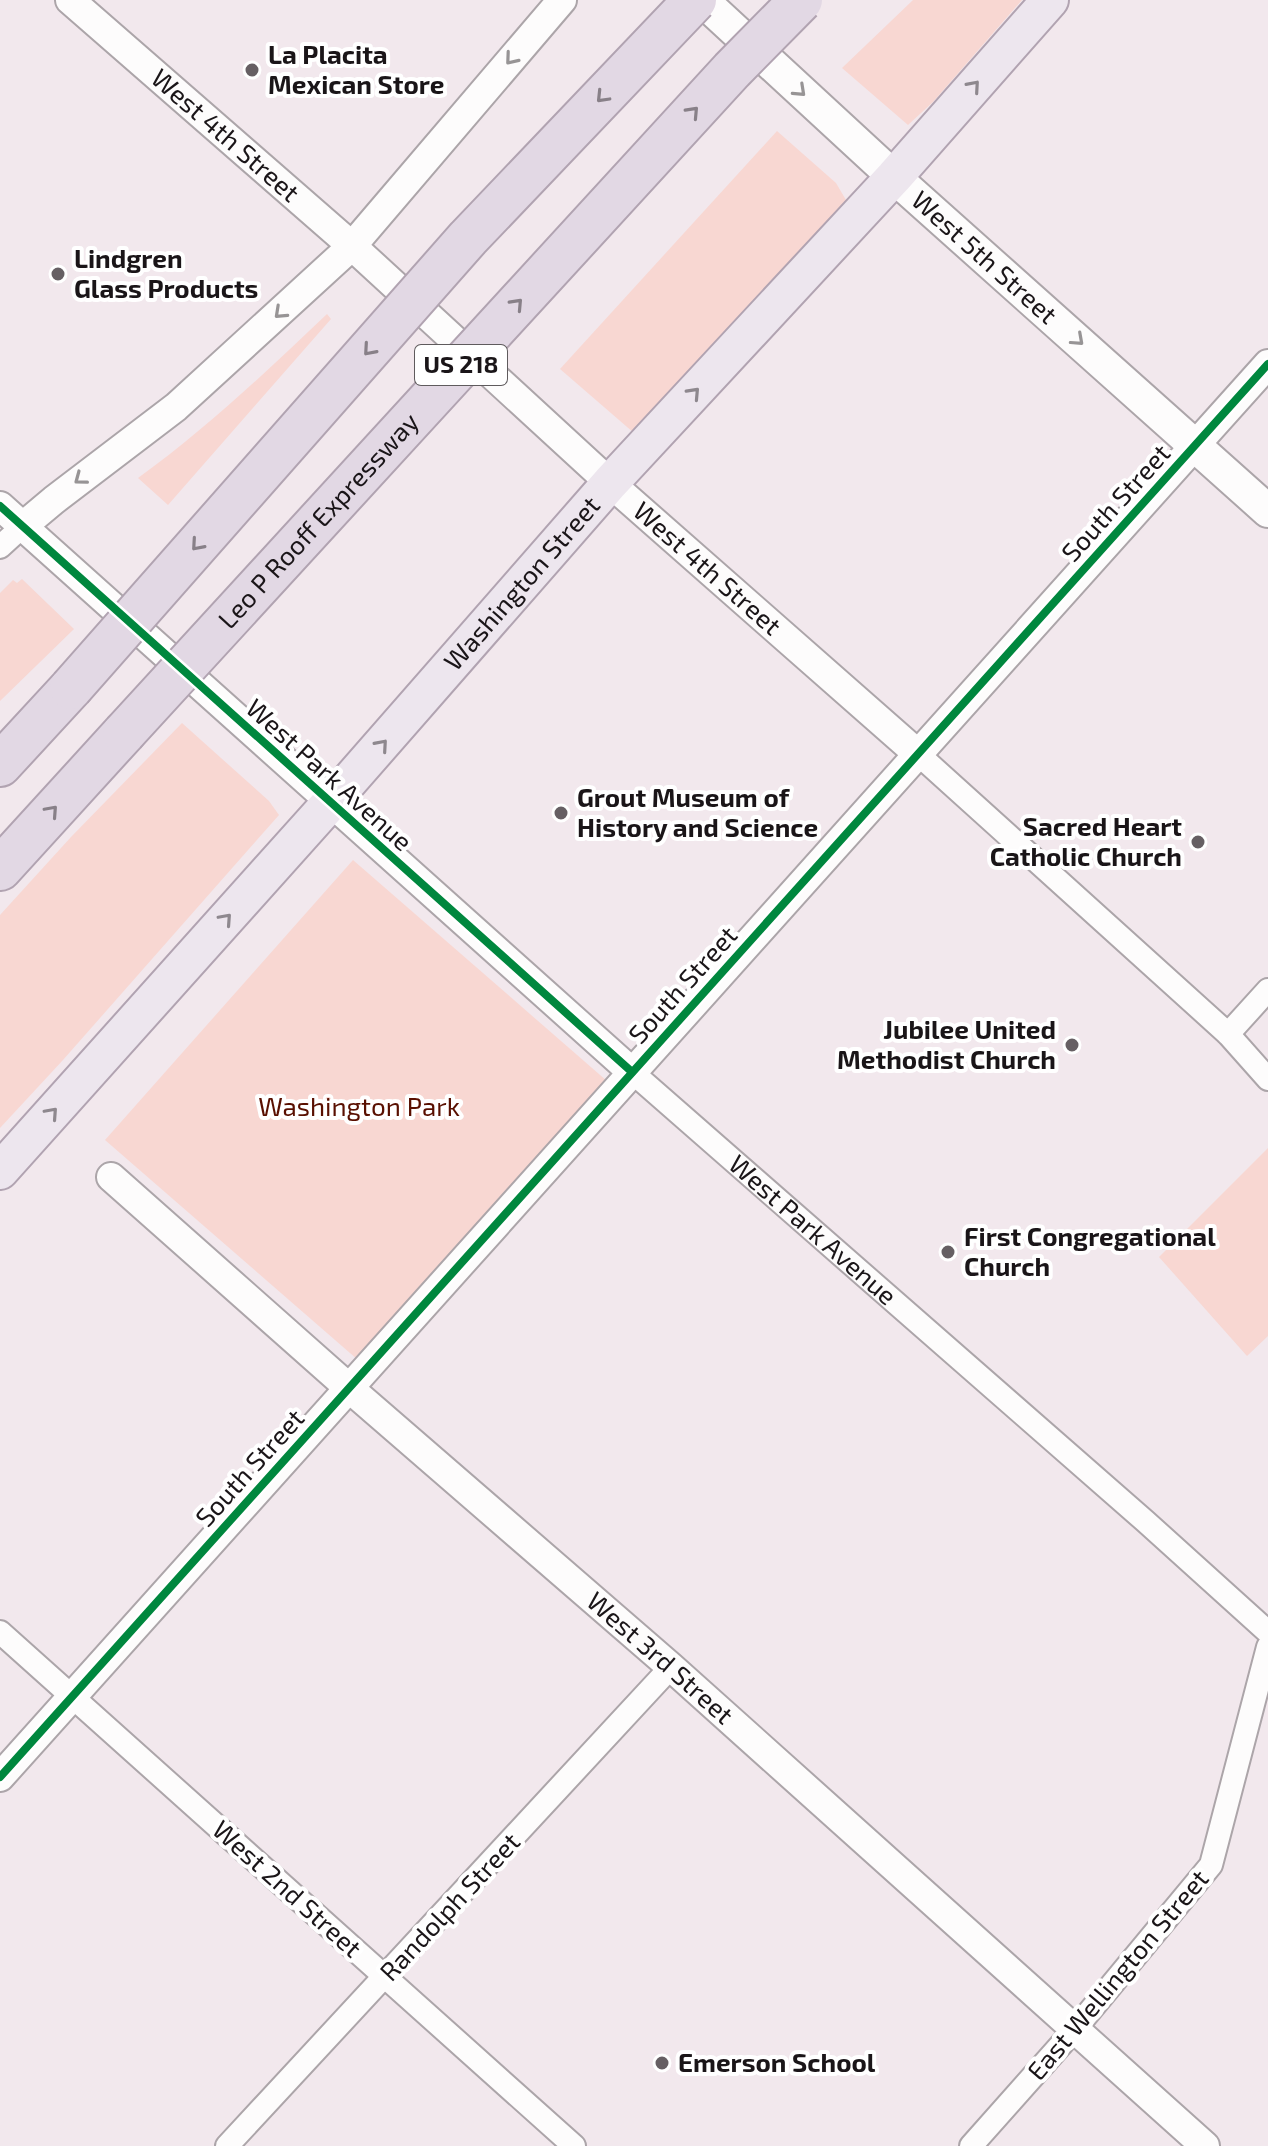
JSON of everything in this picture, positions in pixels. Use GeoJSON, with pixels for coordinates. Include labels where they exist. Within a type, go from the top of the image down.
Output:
{"type":"FeatureCollection","features":[{"type":"Feature","properties":{"kind":"highway","name":"US 218"},"geometry":{"type":"LineString","coordinates":[[0,765],[468,238],[695,0]]}},
{"type":"Feature","properties":{"kind":"highway","name":"Leo P Rooff Expressway"},"geometry":{"type":"LineString","coordinates":[[0,869],[721,82],[801,0]]}},
{"type":"Feature","properties":{"kind":"highway"},"geometry":{"type":"LineString","coordinates":[[0,748],[71,688]]}},
{"type":"Feature","properties":{"kind":"main road","name":"West 5th Street"},"geometry":{"type":"LineString","coordinates":[[702,0],[894,177],[1268,511]]}},
{"type":"Feature","properties":{"kind":"main road","name":"Washington Street"},"geometry":{"type":"LineString","coordinates":[[0,1171],[330,803],[610,483],[894,177],[1050,0]]}},
{"type":"Feature","properties":{"kind":"street","name":"West 4th Street"},"geometry":{"type":"LineString","coordinates":[[70,0],[352,246],[610,483],[918,754],[1228,1034],[1268,1079]]}},
{"type":"Feature","properties":{"kind":"street"},"geometry":{"type":"LineString","coordinates":[[0,547],[54,500],[176,407],[352,246],[562,0]]}},
{"type":"Feature","properties":{"kind":"street","name":"South Street"},"geometry":{"type":"LineString","coordinates":[[0,1777],[1268,364]]}},
{"type":"Feature","properties":{"kind":"street","name":"West Park Avenue"},"geometry":{"type":"LineString","coordinates":[[0,506],[632,1072],[1065,1450],[1268,1632]]}},
{"type":"Feature","properties":{"kind":"street"},"geometry":{"type":"LineString","coordinates":[[1228,1034],[1268,990]]}},
{"type":"Feature","properties":{"kind":"street","name":"West 3rd Street"},"geometry":{"type":"LineString","coordinates":[[111,1177],[671,1667],[1205,2146]]}},
{"type":"Feature","properties":{"kind":"street","name":"West 2nd Street"},"geometry":{"type":"LineString","coordinates":[[0,1632],[574,2146]]}},
{"type":"Feature","properties":{"kind":"street","name":"East Wellington Street"},"geometry":{"type":"LineString","coordinates":[[971,2146],[1075,2029],[1211,1865],[1268,1647]]}},
{"type":"Feature","properties":{"kind":"street","name":"Randolph Street"},"geometry":{"type":"LineString","coordinates":[[227,2146],[671,1667]]}},
{"type":"Feature","properties":{"kind":"green space"},"geometry":{"type":"Polygon","coordinates":[[[913,0],[1022,0],[933,102],[908,125],[842,68],[913,0]]]}},
{"type":"Feature","properties":{"kind":"green space"},"geometry":{"type":"Polygon","coordinates":[[[777,131],[836,183],[846,200],[634,433],[560,369],[777,131]]]}},
{"type":"Feature","properties":{"kind":"green space"},"geometry":{"type":"Polygon","coordinates":[[[327,314],[331,319],[168,505],[138,478],[212,420],[327,314]]]}},
{"type":"Feature","properties":{"kind":"green space"},"geometry":{"type":"Polygon","coordinates":[[[22,579],[74,629],[0,701],[0,593],[13,580],[17,583],[22,579]]]}},
{"type":"Feature","properties":{"kind":"green space"},"geometry":{"type":"Polygon","coordinates":[[[182,723],[269,801],[279,815],[0,1128],[0,915],[182,723]]]}},
{"type":"Feature","properties":{"kind":"green space","name":"Washington Park"},"geometry":{"type":"Polygon","coordinates":[[[353,860],[607,1081],[358,1360],[105,1140],[353,860]]]}},
{"type":"Feature","properties":{"kind":"green space"},"geometry":{"type":"Polygon","coordinates":[[[1268,1148],[1268,1336],[1247,1356],[1159,1257],[1268,1148]]]}},
{"type":"Feature","properties":{"kind":"cycle path"},"geometry":{"type":"LineString","coordinates":[[0,1777],[1268,364]]}},
{"type":"Feature","properties":{"kind":"cycle path"},"geometry":{"type":"LineString","coordinates":[[0,506],[632,1072]]}},
{"type":"Feature","properties":{"kind":"place","name":"La Placita Mexican Store"},"geometry":{"type":"Point","coordinates":[252,70]}},
{"type":"Feature","properties":{"kind":"place","name":"Lindgren Glass Products"},"geometry":{"type":"Point","coordinates":[58,274]}},
{"type":"Feature","properties":{"kind":"place","name":"Grout Museum of History and Science"},"geometry":{"type":"Point","coordinates":[561,813]}},
{"type":"Feature","properties":{"kind":"place","name":"Sacred Heart Catholic Church"},"geometry":{"type":"Point","coordinates":[1198,842]}},
{"type":"Feature","properties":{"kind":"place","name":"Jubilee United Methodist Church"},"geometry":{"type":"Point","coordinates":[1072,1045]}},
{"type":"Feature","properties":{"kind":"place","name":"First Congregational Church"},"geometry":{"type":"Point","coordinates":[948,1252]}},
{"type":"Feature","properties":{"kind":"place","name":"Emerson School"},"geometry":{"type":"Point","coordinates":[662,2063]}}]}
